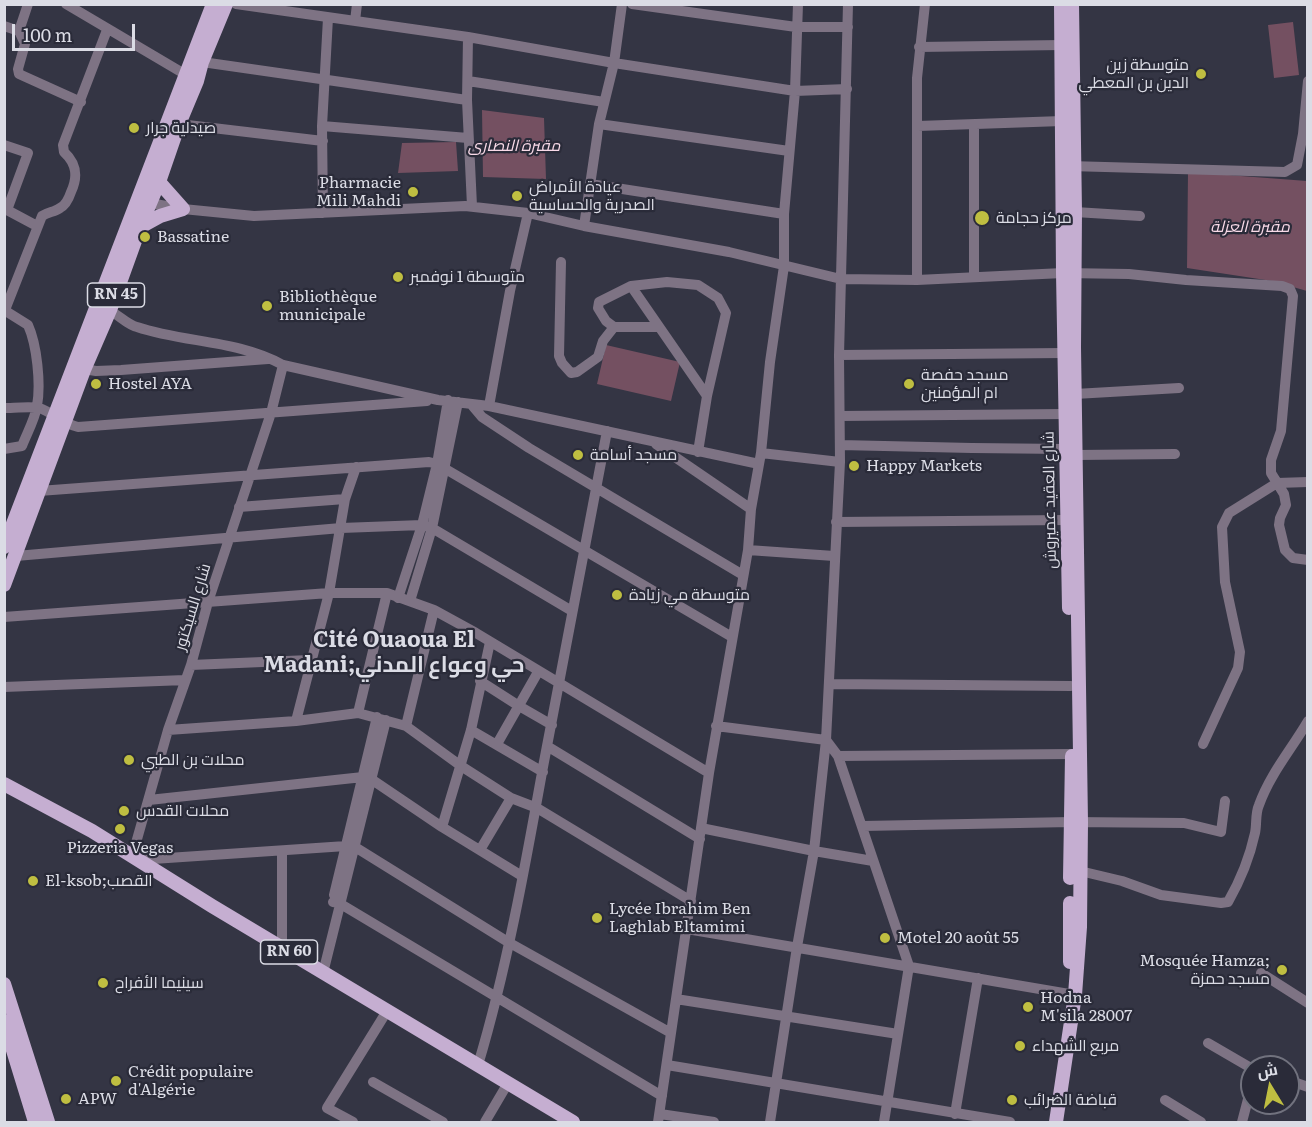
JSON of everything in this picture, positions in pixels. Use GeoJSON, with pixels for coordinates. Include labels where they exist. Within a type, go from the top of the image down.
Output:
{"type":"FeatureCollection","features":[{"type":"Feature","properties":{"kind":"main road","name":"RN 45"},"geometry":{"type":"LineString","coordinates":[[4,585],[10,552],[79,368],[140,227],[144,202],[159,182],[179,124],[213,4]]}},
{"type":"Feature","properties":{"kind":"main road","name":"RN 45"},"geometry":{"type":"LineString","coordinates":[[104,308],[191,78],[202,62],[226,4]]}},
{"type":"Feature","properties":{"kind":"main road","name":"شارع العقيد عميروش"},"geometry":{"type":"LineString","coordinates":[[1056,1122],[1075,995],[1080,927],[1080,871],[1072,754],[1067,520],[1076,394],[1068,273],[1075,212],[1062,121],[1061,4]]}},
{"type":"Feature","properties":{"kind":"main road","name":"شارع العقيد عميروش"},"geometry":{"type":"LineString","coordinates":[[1072,4],[1068,273],[1064,353],[1065,414],[1071,452],[1076,822],[1070,956],[1075,995]]}},
{"type":"Feature","properties":{"kind":"main road"},"geometry":{"type":"LineString","coordinates":[[140,227],[160,216],[183,209],[159,182]]}},
{"type":"Feature","properties":{"kind":"main road","name":"RN 45"},"geometry":{"type":"LineString","coordinates":[[10,552],[39,491],[60,420]]}},
{"type":"Feature","properties":{"kind":"main road","name":"RN 60"},"geometry":{"type":"LineString","coordinates":[[4,784],[92,831],[134,859],[573,1122]]}},
{"type":"Feature","properties":{"kind":"main road"},"geometry":{"type":"LineString","coordinates":[[4,984],[48,1122]]}},
{"type":"Feature","properties":{"kind":"main road"},"geometry":{"type":"LineString","coordinates":[[4,1021],[35,1122]]}},
{"type":"Feature","properties":{"kind":"street"},"geometry":{"type":"LineString","coordinates":[[28,4],[19,31],[25,44],[18,69],[19,74],[81,102]]}},
{"type":"Feature","properties":{"kind":"street"},"geometry":{"type":"LineString","coordinates":[[66,4],[191,78]]}},
{"type":"Feature","properties":{"kind":"street"},"geometry":{"type":"LineString","coordinates":[[236,4],[468,37],[614,63],[795,91],[847,89]]}},
{"type":"Feature","properties":{"kind":"street"},"geometry":{"type":"LineString","coordinates":[[355,21],[357,4]]}},
{"type":"Feature","properties":{"kind":"street"},"geometry":{"type":"LineString","coordinates":[[584,226],[599,124],[614,63],[622,4]]}},
{"type":"Feature","properties":{"kind":"street"},"geometry":{"type":"LineString","coordinates":[[632,4],[796,27],[848,27]]}},
{"type":"Feature","properties":{"kind":"street"},"geometry":{"type":"LineString","coordinates":[[714,1122],[659,1118],[716,726],[748,550],[751,509],[760,458],[770,362],[784,266],[784,214],[795,91],[798,4]]}},
{"type":"Feature","properties":{"kind":"street"},"geometry":{"type":"LineString","coordinates":[[770,1122],[796,947],[814,851],[830,684],[840,462],[839,355],[848,4]]}},
{"type":"Feature","properties":{"kind":"street"},"geometry":{"type":"LineString","coordinates":[[917,280],[920,47],[925,4]]}},
{"type":"Feature","properties":{"kind":"street"},"geometry":{"type":"LineString","coordinates":[[323,213],[322,126],[328,18]]}},
{"type":"Feature","properties":{"kind":"street"},"geometry":{"type":"LineString","coordinates":[[4,26],[19,31]]}},
{"type":"Feature","properties":{"kind":"street"},"geometry":{"type":"LineString","coordinates":[[4,449],[22,446],[37,407],[39,387],[33,338],[28,325],[5,310],[42,216],[59,209],[66,203],[75,183],[74,166],[64,152],[63,145],[107,30]]}},
{"type":"Feature","properties":{"kind":"street"},"geometry":{"type":"LineString","coordinates":[[468,37],[467,100],[472,206]]}},
{"type":"Feature","properties":{"kind":"street"},"geometry":{"type":"LineString","coordinates":[[920,47],[1062,45]]}},
{"type":"Feature","properties":{"kind":"street"},"geometry":{"type":"LineString","coordinates":[[202,62],[467,100]]}},
{"type":"Feature","properties":{"kind":"street"},"geometry":{"type":"LineString","coordinates":[[468,81],[604,102]]}},
{"type":"Feature","properties":{"kind":"street"},"geometry":{"type":"LineString","coordinates":[[1069,166],[1285,171],[1297,165],[1305,134],[1308,81]]}},
{"type":"Feature","properties":{"kind":"street"},"geometry":{"type":"LineString","coordinates":[[918,126],[1062,121]]}},
{"type":"Feature","properties":{"kind":"street"},"geometry":{"type":"LineString","coordinates":[[179,124],[322,141]]}},
{"type":"Feature","properties":{"kind":"street"},"geometry":{"type":"LineString","coordinates":[[599,124],[789,151]]}},
{"type":"Feature","properties":{"kind":"street"},"geometry":{"type":"LineString","coordinates":[[974,125],[974,277]]}},
{"type":"Feature","properties":{"kind":"street"},"geometry":{"type":"LineString","coordinates":[[322,126],[468,138]]}},
{"type":"Feature","properties":{"kind":"street"},"geometry":{"type":"LineString","coordinates":[[4,145],[28,153],[6,210],[37,226]]}},
{"type":"Feature","properties":{"kind":"street"},"geometry":{"type":"LineString","coordinates":[[590,184],[784,214]]}},
{"type":"Feature","properties":{"kind":"street"},"geometry":{"type":"LineString","coordinates":[[144,202],[183,209],[254,216],[472,206],[528,213],[584,226],[729,252],[841,279],[917,280],[1068,273],[1129,274],[1282,286],[1292,291],[1281,431],[1271,460],[1271,473],[1284,494],[1286,505],[1279,525],[1285,550],[1293,558],[1308,560]]}},
{"type":"Feature","properties":{"kind":"street"},"geometry":{"type":"LineString","coordinates":[[1075,212],[1140,216]]}},
{"type":"Feature","properties":{"kind":"street"},"geometry":{"type":"LineString","coordinates":[[489,406],[510,291],[528,213]]}},
{"type":"Feature","properties":{"kind":"street"},"geometry":{"type":"LineString","coordinates":[[561,262],[559,356],[571,373],[577,372],[598,357],[603,341],[614,327]]}},
{"type":"Feature","properties":{"kind":"street"},"geometry":{"type":"LineString","coordinates":[[659,327],[614,327],[606,321],[598,305],[599,302],[631,286],[667,282],[686,283],[698,285],[718,298],[726,313],[707,396],[698,452]]}},
{"type":"Feature","properties":{"kind":"street"},"geometry":{"type":"LineString","coordinates":[[631,286],[707,396]]}},
{"type":"Feature","properties":{"kind":"street"},"geometry":{"type":"LineString","coordinates":[[104,308],[135,327],[236,347],[271,358],[283,365],[448,401],[489,406],[698,452],[840,462]]}},
{"type":"Feature","properties":{"kind":"street"},"geometry":{"type":"LineString","coordinates":[[839,355],[1064,353]]}},
{"type":"Feature","properties":{"kind":"street"},"geometry":{"type":"LineString","coordinates":[[79,368],[121,370],[271,358]]}},
{"type":"Feature","properties":{"kind":"street","name":"شارع السيكتور"},"geometry":{"type":"LineString","coordinates":[[134,859],[168,730],[271,413],[283,365]]}},
{"type":"Feature","properties":{"kind":"street"},"geometry":{"type":"LineString","coordinates":[[1076,394],[1179,388]]}},
{"type":"Feature","properties":{"kind":"street"},"geometry":{"type":"LineString","coordinates":[[4,408],[37,407],[78,427],[448,401]]}},
{"type":"Feature","properties":{"kind":"street"},"geometry":{"type":"LineString","coordinates":[[410,601],[441,467],[448,401]]}},
{"type":"Feature","properties":{"kind":"street"},"geometry":{"type":"LineString","coordinates":[[471,404],[482,417],[529,448],[742,575]]}},
{"type":"Feature","properties":{"kind":"street"},"geometry":{"type":"LineString","coordinates":[[840,416],[1065,414]]}},
{"type":"Feature","properties":{"kind":"street"},"geometry":{"type":"LineString","coordinates":[[477,1065],[497,999],[537,808],[607,431]]}},
{"type":"Feature","properties":{"kind":"street"},"geometry":{"type":"LineString","coordinates":[[651,441],[751,509]]}},
{"type":"Feature","properties":{"kind":"street"},"geometry":{"type":"LineString","coordinates":[[840,445],[1175,454]]}},
{"type":"Feature","properties":{"kind":"street"},"geometry":{"type":"LineString","coordinates":[[39,491],[429,462],[732,637]]}},
{"type":"Feature","properties":{"kind":"street"},"geometry":{"type":"LineString","coordinates":[[296,721],[328,593],[345,499],[356,467]]}},
{"type":"Feature","properties":{"kind":"street"},"geometry":{"type":"LineString","coordinates":[[1203,744],[1238,668],[1240,652],[1225,582],[1222,527],[1229,513],[1277,483],[1308,482]]}},
{"type":"Feature","properties":{"kind":"street"},"geometry":{"type":"LineString","coordinates":[[239,507],[345,499]]}},
{"type":"Feature","properties":{"kind":"street"},"geometry":{"type":"LineString","coordinates":[[836,522],[1067,520]]}},
{"type":"Feature","properties":{"kind":"street"},"geometry":{"type":"LineString","coordinates":[[358,714],[393,596],[427,526]]}},
{"type":"Feature","properties":{"kind":"street"},"geometry":{"type":"LineString","coordinates":[[10,552],[230,538],[341,528],[427,526],[572,611]]}},
{"type":"Feature","properties":{"kind":"street"},"geometry":{"type":"LineString","coordinates":[[748,550],[834,556]]}},
{"type":"Feature","properties":{"kind":"street"},"geometry":{"type":"LineString","coordinates":[[4,617],[328,593],[393,596],[434,610],[709,773]]}},
{"type":"Feature","properties":{"kind":"street"},"geometry":{"type":"LineString","coordinates":[[406,726],[434,610]]}},
{"type":"Feature","properties":{"kind":"street"},"geometry":{"type":"LineString","coordinates":[[442,828],[471,730],[490,642]]}},
{"type":"Feature","properties":{"kind":"street"},"geometry":{"type":"LineString","coordinates":[[191,665],[310,660]]}},
{"type":"Feature","properties":{"kind":"street"},"geometry":{"type":"LineString","coordinates":[[497,744],[538,672]]}},
{"type":"Feature","properties":{"kind":"street"},"geometry":{"type":"LineString","coordinates":[[4,687],[185,680]]}},
{"type":"Feature","properties":{"kind":"street"},"geometry":{"type":"LineString","coordinates":[[480,681],[552,725]]}},
{"type":"Feature","properties":{"kind":"street"},"geometry":{"type":"LineString","coordinates":[[830,684],[1071,686]]}},
{"type":"Feature","properties":{"kind":"street"},"geometry":{"type":"LineString","coordinates":[[168,730],[358,714],[406,726],[461,766],[511,798],[537,808],[691,901]]}},
{"type":"Feature","properties":{"kind":"street"},"geometry":{"type":"LineString","coordinates":[[320,971],[382,719]]}},
{"type":"Feature","properties":{"kind":"street"},"geometry":{"type":"LineString","coordinates":[[1080,871],[1122,881],[1161,896],[1228,902],[1248,856],[1255,831],[1256,813],[1262,797],[1282,758],[1308,721]]}},
{"type":"Feature","properties":{"kind":"street"},"geometry":{"type":"LineString","coordinates":[[716,726],[826,740],[838,756],[909,966],[884,1122]]}},
{"type":"Feature","properties":{"kind":"street"},"geometry":{"type":"LineString","coordinates":[[471,730],[543,772]]}},
{"type":"Feature","properties":{"kind":"street"},"geometry":{"type":"LineString","coordinates":[[548,746],[701,834],[873,861]]}},
{"type":"Feature","properties":{"kind":"street"},"geometry":{"type":"LineString","coordinates":[[838,756],[1072,754]]}},
{"type":"Feature","properties":{"kind":"street"},"geometry":{"type":"LineString","coordinates":[[149,800],[367,778],[442,828],[522,876]]}},
{"type":"Feature","properties":{"kind":"street"},"geometry":{"type":"LineString","coordinates":[[480,850],[511,798]]}},
{"type":"Feature","properties":{"kind":"street"},"geometry":{"type":"LineString","coordinates":[[863,826],[1076,822],[1184,823],[1221,832],[1225,801]]}},
{"type":"Feature","properties":{"kind":"street"},"geometry":{"type":"LineString","coordinates":[[134,859],[350,846],[508,942],[671,1033]]}},
{"type":"Feature","properties":{"kind":"street"},"geometry":{"type":"LineString","coordinates":[[282,851],[282,948]]}},
{"type":"Feature","properties":{"kind":"street"},"geometry":{"type":"LineString","coordinates":[[336,903],[662,1096]]}},
{"type":"Feature","properties":{"kind":"street"},"geometry":{"type":"LineString","coordinates":[[687,929],[1075,995]]}},
{"type":"Feature","properties":{"kind":"street"},"geometry":{"type":"LineString","coordinates":[[1261,973],[1308,1003]]}},
{"type":"Feature","properties":{"kind":"street"},"geometry":{"type":"LineString","coordinates":[[955,1114],[978,978]]}},
{"type":"Feature","properties":{"kind":"street"},"geometry":{"type":"LineString","coordinates":[[676,999],[898,1034]]}},
{"type":"Feature","properties":{"kind":"street"},"geometry":{"type":"LineString","coordinates":[[353,1122],[327,1108],[387,1011]]}},
{"type":"Feature","properties":{"kind":"street"},"geometry":{"type":"LineString","coordinates":[[1208,1043],[1240,1062]]}},
{"type":"Feature","properties":{"kind":"street"},"geometry":{"type":"LineString","coordinates":[[667,1065],[1010,1122]]}},
{"type":"Feature","properties":{"kind":"street"},"geometry":{"type":"LineString","coordinates":[[373,1082],[443,1122]]}},
{"type":"Feature","properties":{"kind":"street"},"geometry":{"type":"LineString","coordinates":[[485,1122],[508,1083]]}},
{"type":"Feature","properties":{"kind":"street"},"geometry":{"type":"LineString","coordinates":[[1165,1100],[1201,1122]]}},
{"type":"Feature","properties":{"kind":"green space"},"geometry":{"type":"Polygon","coordinates":[[[1293,22],[1299,75],[1274,78],[1268,25],[1293,22]]]}},
{"type":"Feature","properties":{"kind":"green space","name":"مقبرة النصارى"},"geometry":{"type":"Polygon","coordinates":[[[482,110],[544,118],[546,179],[483,177],[482,110]]]}},
{"type":"Feature","properties":{"kind":"green space"},"geometry":{"type":"Polygon","coordinates":[[[456,142],[458,171],[398,173],[402,143],[456,142]]]}},
{"type":"Feature","properties":{"kind":"green space","name":"مقبرة العزلة"},"geometry":{"type":"Polygon","coordinates":[[[1188,172],[1307,181],[1307,291],[1272,281],[1187,268],[1188,172]]]}},
{"type":"Feature","properties":{"kind":"green space"},"geometry":{"type":"Polygon","coordinates":[[[606,345],[680,362],[671,401],[597,384],[606,345]]]}},
{"type":"Feature","properties":{"kind":"place","name":"متوسطة زين الدين بن المعطي"},"geometry":{"type":"Point","coordinates":[1201,74]}},
{"type":"Feature","properties":{"kind":"place","name":"صيدلية جرار"},"geometry":{"type":"Point","coordinates":[134,128]}},
{"type":"Feature","properties":{"kind":"place","name":"Pharmacie Mili Mahdi"},"geometry":{"type":"Point","coordinates":[413,192]}},
{"type":"Feature","properties":{"kind":"place","name":"عيادة الأمراض الصدرية والحساسية"},"geometry":{"type":"Point","coordinates":[517,196]}},
{"type":"Feature","properties":{"kind":"place","name":"مركز حجامة"},"geometry":{"type":"Point","coordinates":[982,218]}},
{"type":"Feature","properties":{"kind":"place","name":"Bassatine"},"geometry":{"type":"Point","coordinates":[145,237]}},
{"type":"Feature","properties":{"kind":"place","name":"متوسطة 1 نوفمبر"},"geometry":{"type":"Point","coordinates":[398,277]}},
{"type":"Feature","properties":{"kind":"place","name":"Bibliothèque municipale"},"geometry":{"type":"Point","coordinates":[267,306]}},
{"type":"Feature","properties":{"kind":"place","name":"Hostel AYA"},"geometry":{"type":"Point","coordinates":[96,384]}},
{"type":"Feature","properties":{"kind":"place","name":"مسجد حفصة ام المؤمنين"},"geometry":{"type":"Point","coordinates":[909,384]}},
{"type":"Feature","properties":{"kind":"place","name":"مسجد أسامة"},"geometry":{"type":"Point","coordinates":[578,455]}},
{"type":"Feature","properties":{"kind":"place","name":"Happy Markets"},"geometry":{"type":"Point","coordinates":[854,466]}},
{"type":"Feature","properties":{"kind":"place","name":"متوسطة مي زيادة"},"geometry":{"type":"Point","coordinates":[617,595]}},
{"type":"Feature","properties":{"kind":"place","name":"محلات بن الطبي"},"geometry":{"type":"Point","coordinates":[129,760]}},
{"type":"Feature","properties":{"kind":"place","name":"محلات القدس"},"geometry":{"type":"Point","coordinates":[124,811]}},
{"type":"Feature","properties":{"kind":"place","name":"Pizzeria Vegas"},"geometry":{"type":"Point","coordinates":[120,829]}},
{"type":"Feature","properties":{"kind":"place","name":"El-ksob;القصب"},"geometry":{"type":"Point","coordinates":[33,881]}},
{"type":"Feature","properties":{"kind":"place","name":"Lycée Ibrahim Ben Laghlab Eltamimi"},"geometry":{"type":"Point","coordinates":[597,918]}},
{"type":"Feature","properties":{"kind":"place","name":"Motel 20 août 55"},"geometry":{"type":"Point","coordinates":[885,938]}},
{"type":"Feature","properties":{"kind":"place","name":"Mosquée Hamza; مسجد حمزة"},"geometry":{"type":"Point","coordinates":[1282,970]}},
{"type":"Feature","properties":{"kind":"place","name":"سينيما الأفراح"},"geometry":{"type":"Point","coordinates":[103,983]}},
{"type":"Feature","properties":{"kind":"place","name":"Hodna M'sila 28007"},"geometry":{"type":"Point","coordinates":[1028,1007]}},
{"type":"Feature","properties":{"kind":"place","name":"مربع الشهداء"},"geometry":{"type":"Point","coordinates":[1020,1046]}},
{"type":"Feature","properties":{"kind":"place","name":"Crédit populaire d'Algérie"},"geometry":{"type":"Point","coordinates":[116,1081]}},
{"type":"Feature","properties":{"kind":"place","name":"APW"},"geometry":{"type":"Point","coordinates":[66,1099]}},
{"type":"Feature","properties":{"kind":"place","name":"قباضة الضرائب"},"geometry":{"type":"Point","coordinates":[1012,1100]}},
{"type":"Feature","properties":{"kind":"district","name":"Cité Ouaoua El Madani;حي وعواع المدني"},"geometry":{"type":"Point","coordinates":[394,654]}}]}
